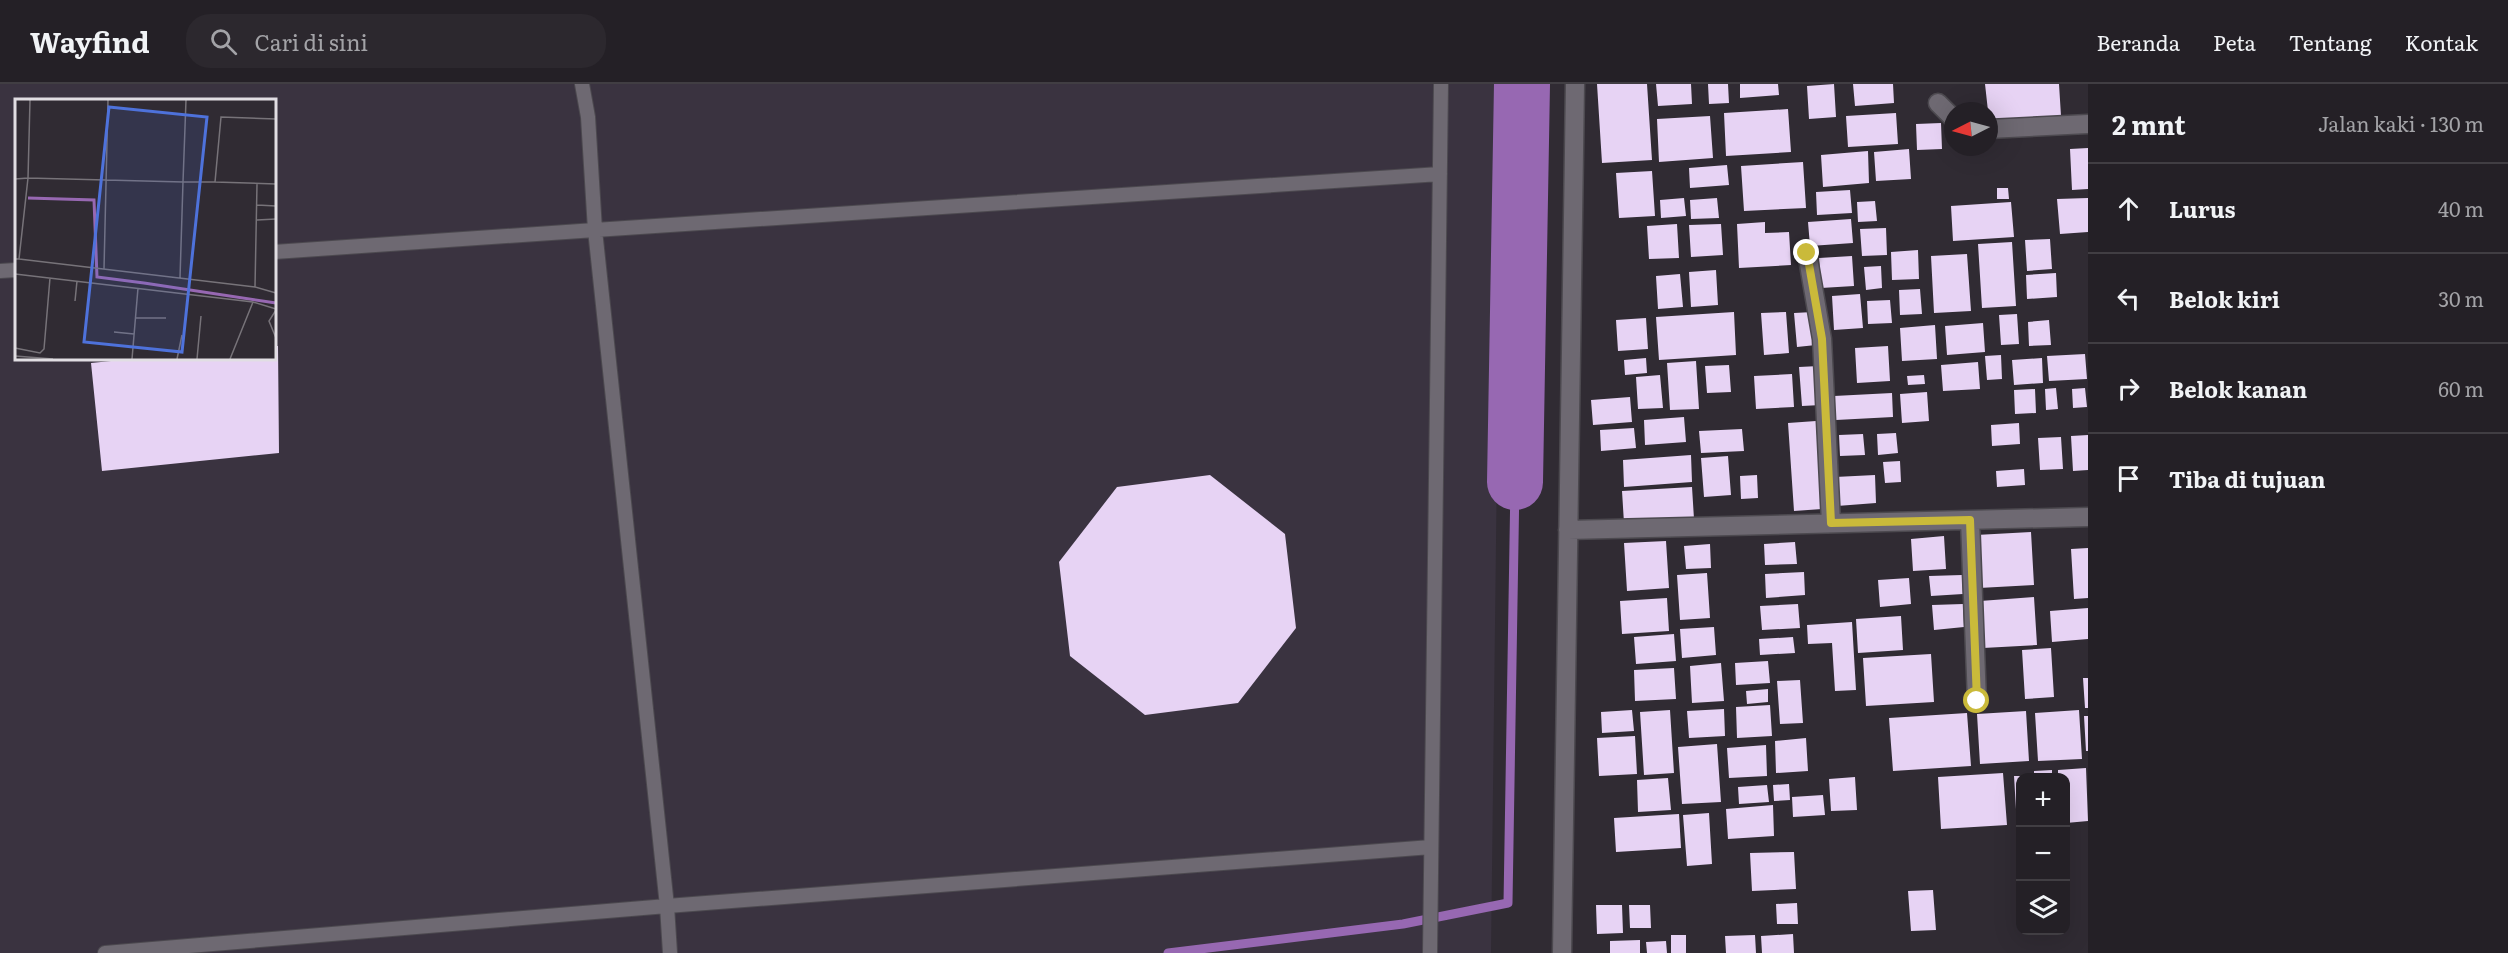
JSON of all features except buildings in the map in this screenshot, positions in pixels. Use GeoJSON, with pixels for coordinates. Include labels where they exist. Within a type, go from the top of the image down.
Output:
{"type":"FeatureCollection","features":[{"type":"Feature","properties":{"kind":"street"},"geometry":{"type":"LineString","coordinates":[[1562,953],[1575,84]]}},
{"type":"Feature","properties":{"kind":"street"},"geometry":{"type":"LineString","coordinates":[[1938,103],[1944,109]]}},
{"type":"Feature","properties":{"kind":"street"},"geometry":{"type":"LineString","coordinates":[[1998,129],[2088,124]]}},
{"type":"Feature","properties":{"kind":"street"},"geometry":{"type":"LineString","coordinates":[[1807,253],[1822,339],[1831,523]]}},
{"type":"Feature","properties":{"kind":"street"},"geometry":{"type":"LineString","coordinates":[[1568,530],[2088,517]]}},
{"type":"Feature","properties":{"kind":"street"},"geometry":{"type":"LineString","coordinates":[[1970,520],[1977,701]]}},
{"type":"Feature","properties":{"kind":"lane"},"geometry":{"type":"LineString","coordinates":[[582,84],[588,117],[595,230],[667,906],[670,953]]}},
{"type":"Feature","properties":{"kind":"lane"},"geometry":{"type":"LineString","coordinates":[[1430,953],[1441,84]]}},
{"type":"Feature","properties":{"kind":"lane"},"geometry":{"type":"LineString","coordinates":[[276,252],[1440,174]]}},
{"type":"Feature","properties":{"kind":"lane"},"geometry":{"type":"LineString","coordinates":[[0,271],[15,270]]}},
{"type":"Feature","properties":{"kind":"lane"},"geometry":{"type":"LineString","coordinates":[[105,953],[667,906],[1431,847]]}},
{"type":"Feature","properties":{"kind":"shaded area"},"geometry":{"type":"Polygon","coordinates":[[[0,84],[1506,84],[1499,298],[1491,953],[0,953],[0,84]]]}},
{"type":"Feature","properties":{"kind":"waterway"},"geometry":{"type":"LineString","coordinates":[[1515,482],[1522,84]]}},
{"type":"Feature","properties":{"kind":"waterway"},"geometry":{"type":"LineString","coordinates":[[1168,953],[1403,924],[1508,903],[1515,482]]}},
{"type":"Feature","properties":{"kind":"route"},"geometry":{"type":"LineString","coordinates":[[1807,253],[1822,339],[1831,523],[1970,520],[1977,701]]}}]}
